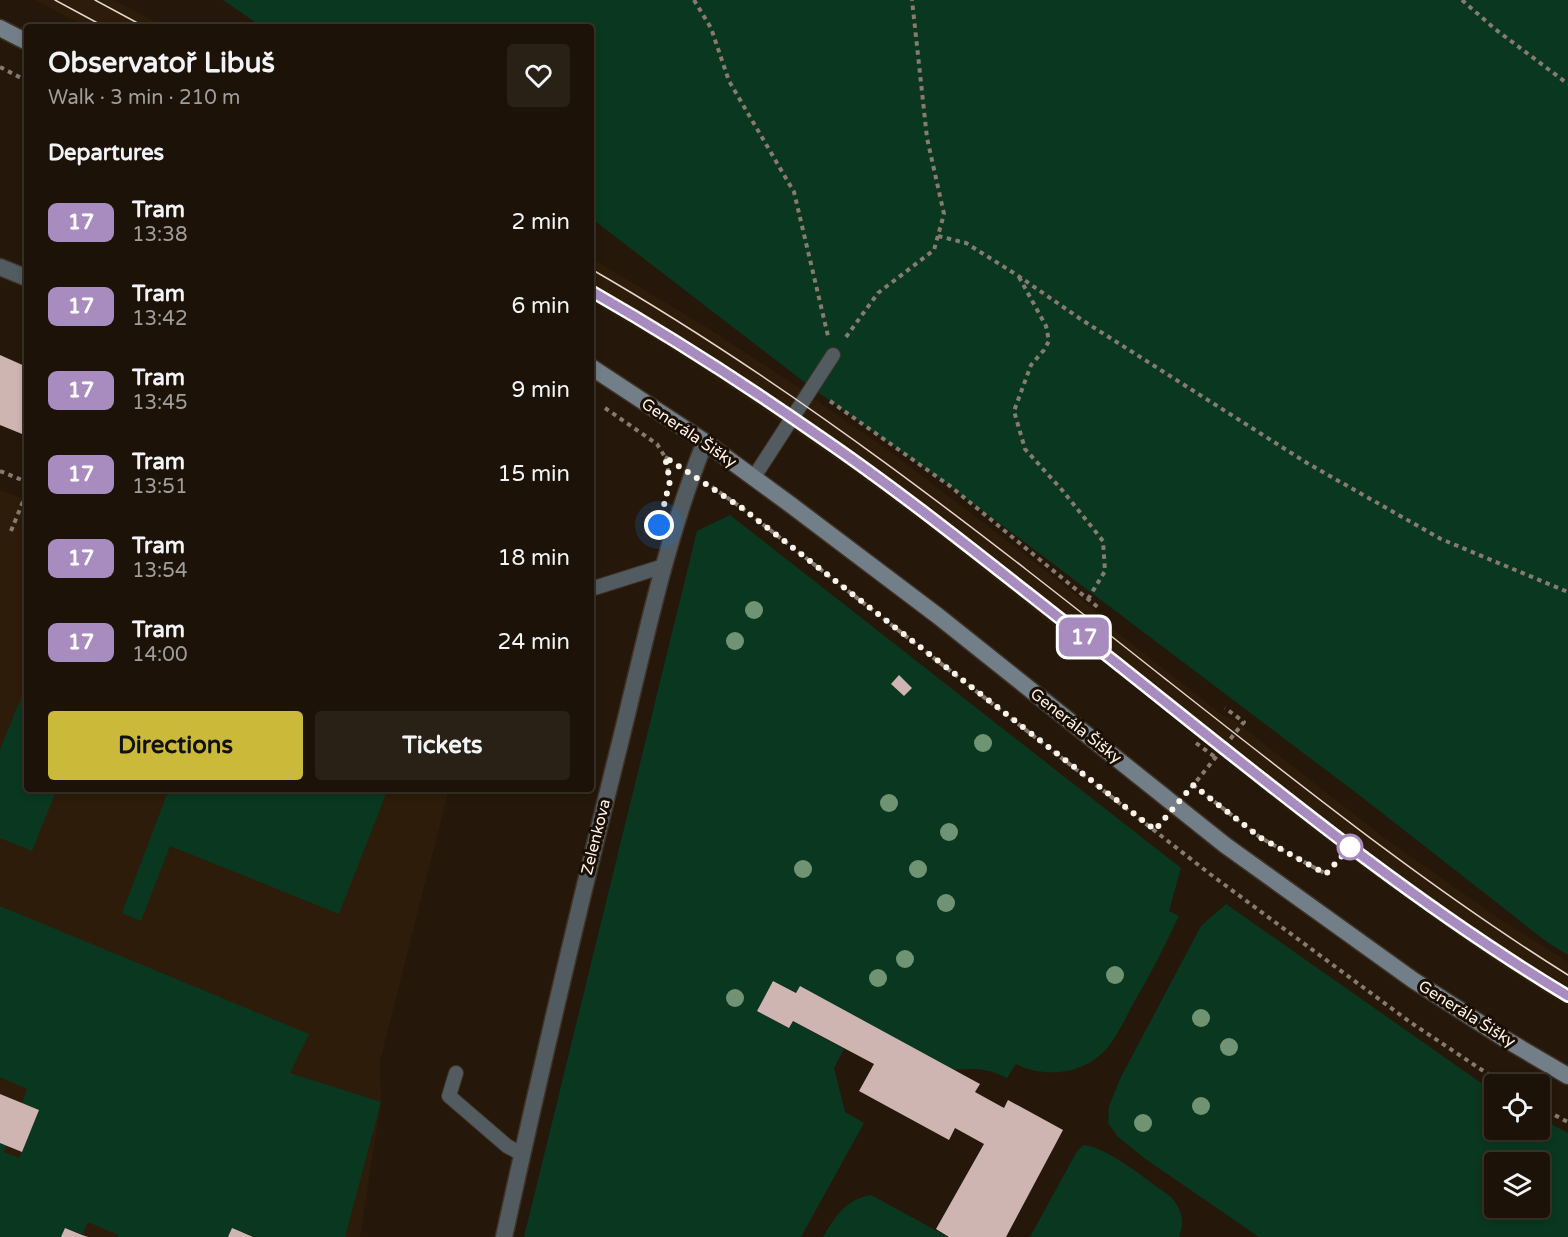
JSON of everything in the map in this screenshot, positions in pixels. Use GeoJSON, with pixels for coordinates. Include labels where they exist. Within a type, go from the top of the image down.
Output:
{"type":"FeatureCollection","features":[{"type":"Feature","properties":{"kind":"main road"},"geometry":{"type":"LineString","coordinates":[[0,28],[24,40]]}},
{"type":"Feature","properties":{"kind":"main road","name":"Generála Šišky"},"geometry":{"type":"LineString","coordinates":[[594,369],[754,477],[938,616],[1224,845],[1413,980],[1568,1076]]}},
{"type":"Feature","properties":{"kind":"street"},"geometry":{"type":"LineString","coordinates":[[0,267],[24,277]]}},
{"type":"Feature","properties":{"kind":"street","name":"Zelenkova"},"geometry":{"type":"LineString","coordinates":[[504,1237],[597,832],[664,566],[692,473],[705,442]]}},
{"type":"Feature","properties":{"kind":"lane"},"geometry":{"type":"LineString","coordinates":[[754,477],[833,355]]}},
{"type":"Feature","properties":{"kind":"lane"},"geometry":{"type":"LineString","coordinates":[[594,588],[664,566]]}},
{"type":"Feature","properties":{"kind":"lane"},"geometry":{"type":"LineString","coordinates":[[456,1073],[449,1096],[507,1146],[522,1154]]}},
{"type":"Feature","properties":{"kind":"path"},"geometry":{"type":"LineString","coordinates":[[693,0],[711,28],[729,81],[794,192],[833,355]]}},
{"type":"Feature","properties":{"kind":"path"},"geometry":{"type":"LineString","coordinates":[[859,319],[878,293],[934,250],[944,214],[927,138],[912,0]]}},
{"type":"Feature","properties":{"kind":"path"},"geometry":{"type":"LineString","coordinates":[[1462,0],[1495,29],[1568,84]]}},
{"type":"Feature","properties":{"kind":"path"},"geometry":{"type":"LineString","coordinates":[[0,67],[24,79]]}},
{"type":"Feature","properties":{"kind":"path"},"geometry":{"type":"LineString","coordinates":[[938,236],[966,243],[1082,320],[1328,474],[1441,539],[1568,592]]}},
{"type":"Feature","properties":{"kind":"path"},"geometry":{"type":"LineString","coordinates":[[1017,275],[1046,326],[1049,341],[1030,365],[1014,411],[1025,449],[1103,541],[1105,571],[1088,599]]}},
{"type":"Feature","properties":{"kind":"path"},"geometry":{"type":"LineString","coordinates":[[812,388],[950,486],[1100,609]]}},
{"type":"Feature","properties":{"kind":"path"},"geometry":{"type":"LineString","coordinates":[[600,404],[657,444],[665,457],[669,473]]}},
{"type":"Feature","properties":{"kind":"path"},"geometry":{"type":"LineString","coordinates":[[665,457],[742,508],[1210,874],[1410,1022],[1488,1074]]}},
{"type":"Feature","properties":{"kind":"path"},"geometry":{"type":"LineString","coordinates":[[0,471],[24,481]]}},
{"type":"Feature","properties":{"kind":"path"},"geometry":{"type":"LineString","coordinates":[[11,531],[24,499]]}},
{"type":"Feature","properties":{"kind":"path"},"geometry":{"type":"LineString","coordinates":[[1176,806],[1244,722],[1225,708]]}},
{"type":"Feature","properties":{"kind":"path"},"geometry":{"type":"LineString","coordinates":[[1196,743],[1215,758]]}},
{"type":"Feature","properties":{"kind":"path"},"geometry":{"type":"LineString","coordinates":[[1193,785],[1261,838],[1326,874]]}},
{"type":"Feature","properties":{"kind":"path"},"geometry":{"type":"LineString","coordinates":[[1550,1113],[1568,1122]]}},
{"type":"Feature","properties":{"kind":"shaded area"},"geometry":{"type":"Polygon","coordinates":[[[35,0],[114,0],[159,24],[80,24],[35,0]]]}},
{"type":"Feature","properties":{"kind":"shaded area"},"geometry":{"type":"Polygon","coordinates":[[[594,260],[711,330],[892,453],[1028,557],[1097,612],[1095,615],[1221,714],[1235,721],[1383,837],[1500,919],[1568,962],[1568,1007],[1503,967],[1382,882],[1305,824],[1077,639],[1074,642],[918,519],[848,468],[695,364],[594,303],[594,260]]]}},
{"type":"Feature","properties":{"kind":"shaded area"},"geometry":{"type":"Polygon","coordinates":[[[0,490],[24,499],[24,792],[448,792],[380,1061],[381,1102],[360,1237],[0,1237],[0,490]]]}},
{"type":"Feature","properties":{"kind":"green space"},"geometry":{"type":"Polygon","coordinates":[[[223,0],[1568,0],[1568,955],[1547,942],[1363,798],[950,486],[812,388],[594,220],[594,24],[258,24],[223,0]]]}},
{"type":"Feature","properties":{"kind":"green space"},"geometry":{"type":"Polygon","coordinates":[[[730,515],[1181,868],[1169,911],[1179,916],[1111,1043],[1092,1061],[1068,1071],[1041,1072],[1016,1064],[1007,1078],[981,1069],[953,1070],[773,981],[757,1011],[789,1028],[793,1021],[844,1049],[834,1068],[845,1112],[864,1123],[801,1237],[524,1237],[697,531],[730,515]]]}},
{"type":"Feature","properties":{"kind":"green space"},"geometry":{"type":"Polygon","coordinates":[[[24,691],[24,792],[56,792],[32,851],[0,838],[0,749],[24,691]]]}},
{"type":"Feature","properties":{"kind":"green space"},"geometry":{"type":"Polygon","coordinates":[[[168,792],[387,792],[339,914],[170,846],[141,921],[122,913],[168,792]]]}},
{"type":"Feature","properties":{"kind":"green space"},"geometry":{"type":"Polygon","coordinates":[[[1226,904],[1484,1085],[1484,1140],[1550,1140],[1550,1124],[1568,1133],[1568,1237],[1259,1237],[1144,1158],[1118,1137],[1108,1123],[1109,1106],[1121,1077],[1201,926],[1226,904]]]}},
{"type":"Feature","properties":{"kind":"green space"},"geometry":{"type":"Polygon","coordinates":[[[0,906],[309,1034],[290,1073],[381,1102],[345,1237],[254,1237],[233,1228],[228,1237],[118,1237],[88,1222],[82,1235],[66,1228],[61,1237],[0,1237],[0,1143],[7,1145],[4,1152],[19,1158],[39,1110],[22,1103],[27,1089],[0,1077],[0,906]]]}},
{"type":"Feature","properties":{"kind":"green space"},"geometry":{"type":"Polygon","coordinates":[[[1083,1145],[1104,1151],[1116,1158],[1170,1196],[1181,1215],[1182,1226],[1179,1237],[1030,1237],[1076,1153],[1083,1145]]]}},
{"type":"Feature","properties":{"kind":"green space"},"geometry":{"type":"Polygon","coordinates":[[[871,1195],[948,1237],[823,1237],[842,1210],[855,1200],[871,1195]]]}},
{"type":"Feature","properties":{"kind":"building"},"geometry":{"type":"Polygon","coordinates":[[[0,355],[24,366],[24,435],[0,425],[0,355]]]}},
{"type":"Feature","properties":{"kind":"building"},"geometry":{"type":"Polygon","coordinates":[[[899,675],[912,688],[904,696],[891,684],[899,675]]]}},
{"type":"Feature","properties":{"kind":"building"},"geometry":{"type":"Polygon","coordinates":[[[773,981],[796,993],[800,986],[980,1084],[975,1092],[1004,1108],[1008,1100],[1063,1130],[1006,1237],[949,1237],[936,1229],[984,1144],[955,1128],[949,1140],[859,1091],[874,1064],[793,1021],[789,1028],[757,1011],[773,981]]]}},
{"type":"Feature","properties":{"kind":"building"},"geometry":{"type":"Polygon","coordinates":[[[0,1094],[39,1110],[22,1152],[0,1143],[0,1094]]]}},
{"type":"Feature","properties":{"kind":"building"},"geometry":{"type":"Polygon","coordinates":[[[65,1228],[82,1235],[88,1237],[61,1237],[65,1228]]]}},
{"type":"Feature","properties":{"kind":"building"},"geometry":{"type":"Polygon","coordinates":[[[232,1228],[237,1230],[253,1237],[228,1237],[232,1228]]]}},
{"type":"Feature","properties":{"kind":"tram line"},"geometry":{"type":"LineString","coordinates":[[55,0],[99,24]]}},
{"type":"Feature","properties":{"kind":"tram line"},"geometry":{"type":"LineString","coordinates":[[95,0],[139,24]]}},
{"type":"Feature","properties":{"kind":"tram line"},"geometry":{"type":"LineString","coordinates":[[594,271],[742,363],[887,464],[1364,833],[1464,906],[1568,975]]}},
{"type":"Feature","properties":{"kind":"tram line"},"geometry":{"type":"LineString","coordinates":[[594,293],[733,378],[850,458],[983,558],[1380,869],[1441,913],[1568,996]]}},
{"type":"Feature","properties":{"kind":"tram line","name":"17"},"geometry":{"type":"LineString","coordinates":[[594,293],[674,340],[817,434],[924,513],[1339,839],[1466,930],[1568,996]]}},
{"type":"Feature","properties":{"kind":"route"},"geometry":{"type":"LineString","coordinates":[[659,525],[670,481],[665,457],[742,508],[1155,830],[1193,785],[1261,838],[1326,874],[1350,847]]}}]}
